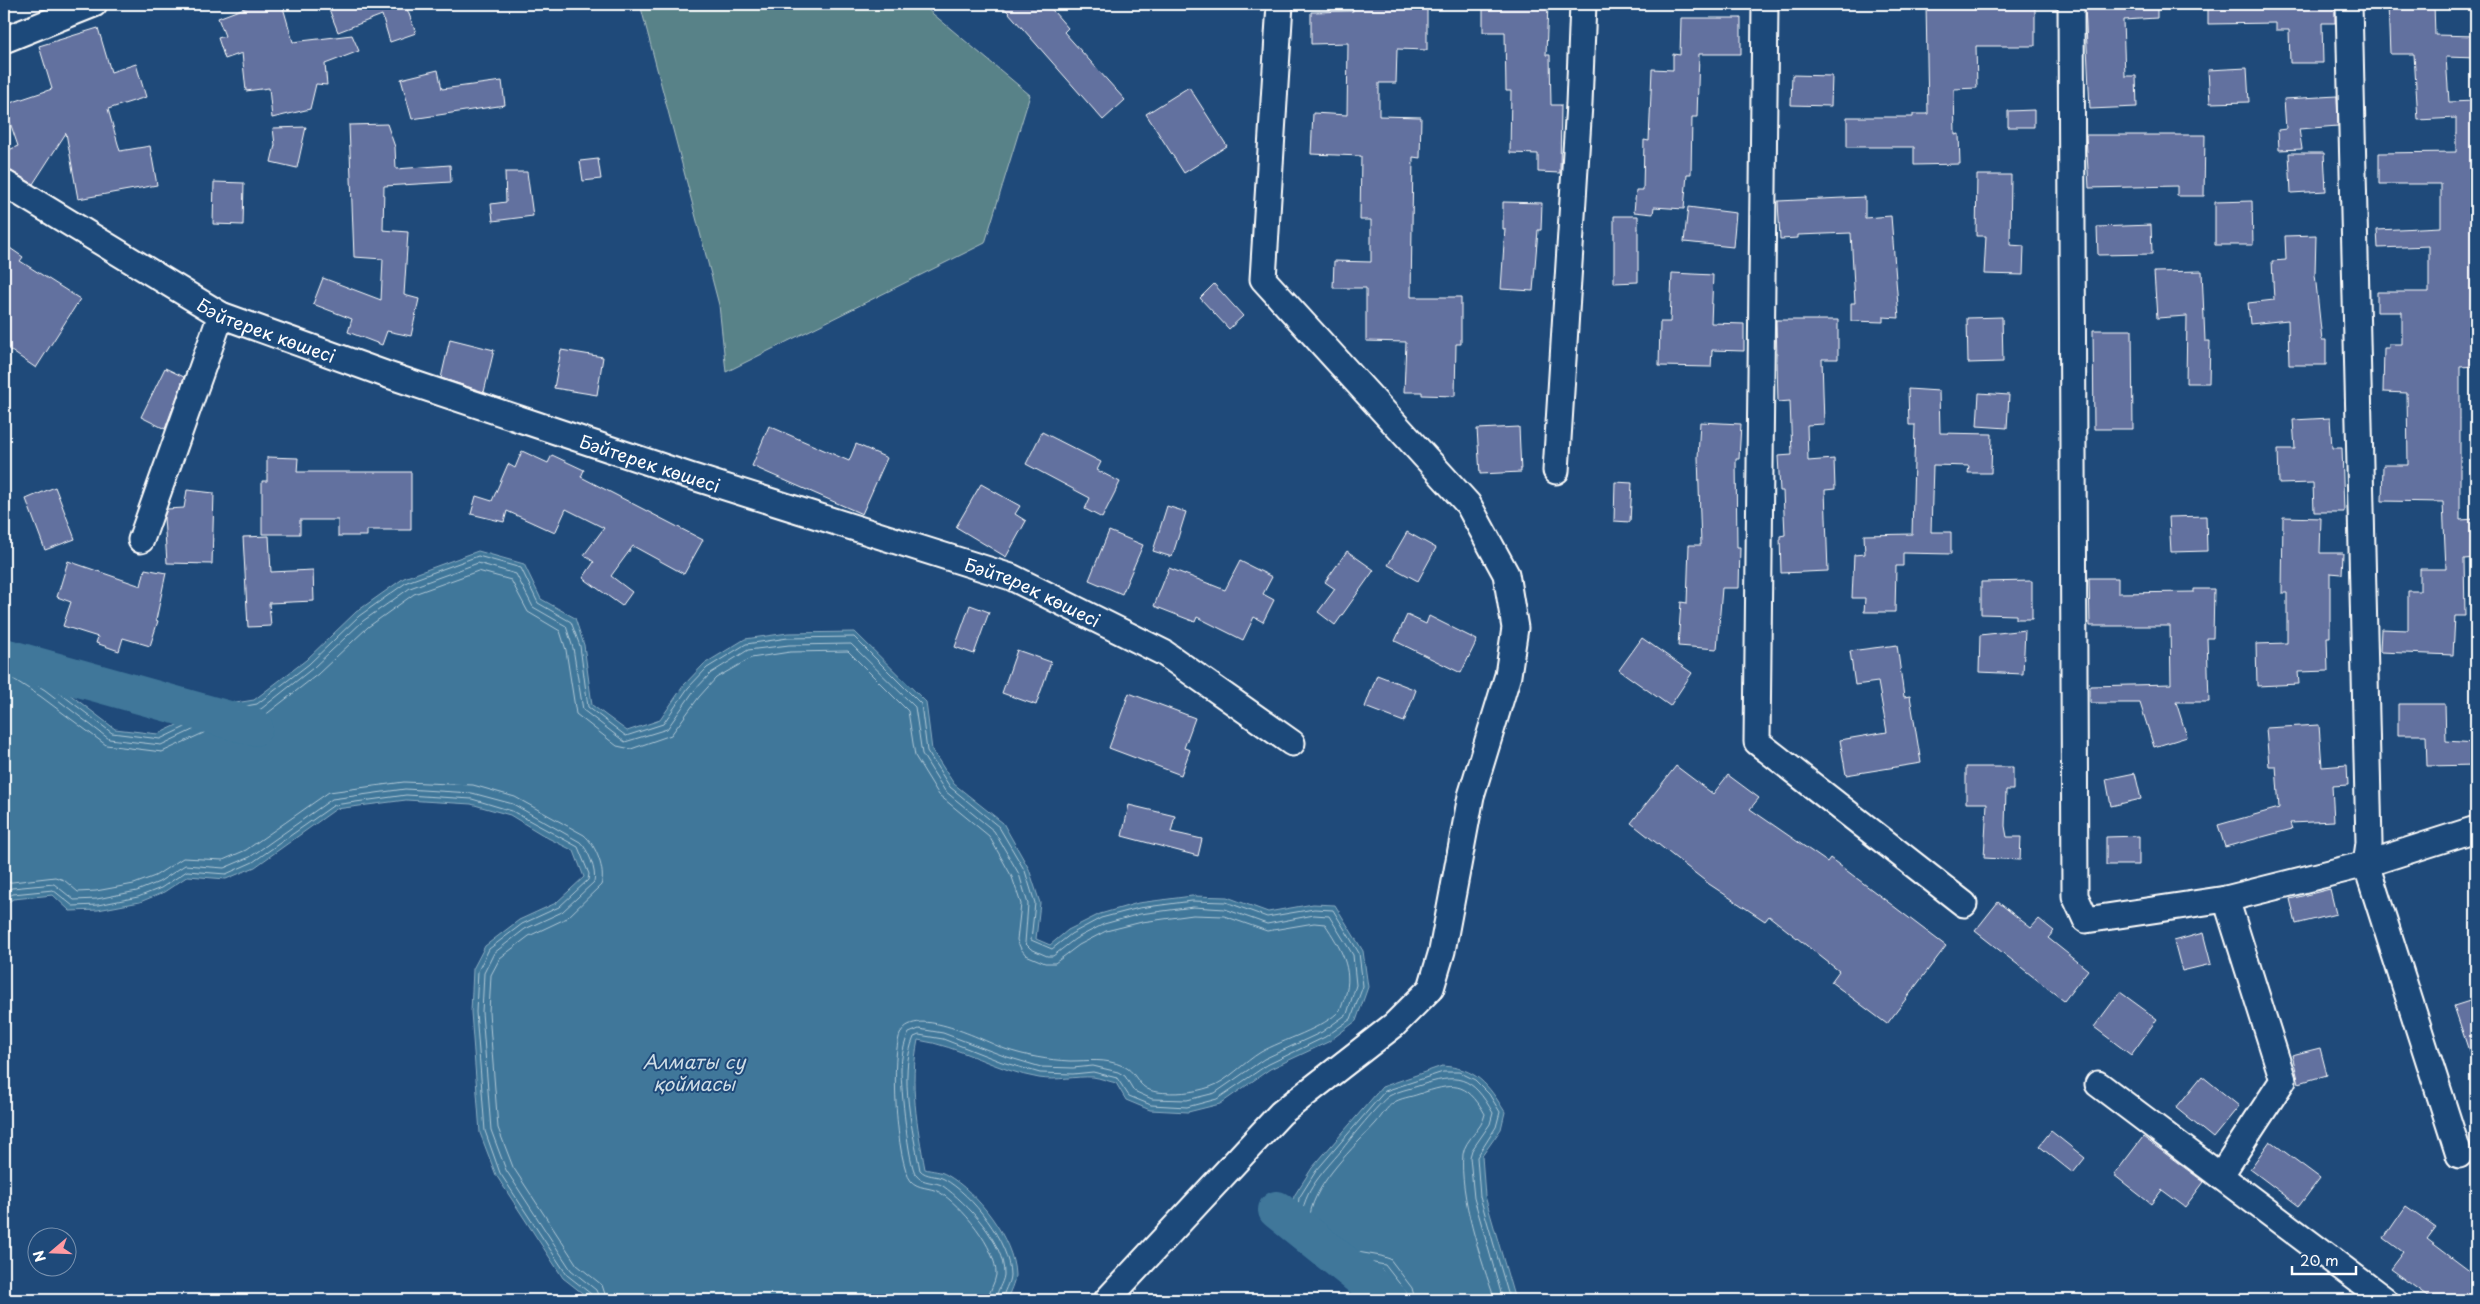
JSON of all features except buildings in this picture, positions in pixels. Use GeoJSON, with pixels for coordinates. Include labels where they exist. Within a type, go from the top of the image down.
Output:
{"type":"FeatureCollection","features":[{"type":"Feature","properties":{"kind":"street"},"geometry":{"type":"LineString","coordinates":[[4,40],[94,4]]}},
{"type":"Feature","properties":{"kind":"street"},"geometry":{"type":"LineString","coordinates":[[1107,1300],[1282,1113],[1394,1024],[1431,988],[1442,952],[1471,796],[1508,675],[1515,628],[1506,574],[1468,504],[1263,279],[1280,4]]}},
{"type":"Feature","properties":{"kind":"street"},"geometry":{"type":"LineString","coordinates":[[1556,471],[1579,104],[1583,4]]}},
{"type":"Feature","properties":{"kind":"street"},"geometry":{"type":"LineString","coordinates":[[1765,4],[1757,742],[1964,904]]}},
{"type":"Feature","properties":{"kind":"street"},"geometry":{"type":"LineString","coordinates":[[2071,4],[2074,896],[2086,920],[2226,900],[2366,864],[2476,829]]}},
{"type":"Feature","properties":{"kind":"street"},"geometry":{"type":"LineString","coordinates":[[2349,4],[2369,843],[2366,864],[2459,1155]]}},
{"type":"Feature","properties":{"kind":"street","name":"Бәйтерек көшесі"},"geometry":{"type":"LineString","coordinates":[[4,184],[222,315],[398,378],[690,476],[1011,577],[1164,653],[1292,743]]}},
{"type":"Feature","properties":{"kind":"street"},"geometry":{"type":"LineString","coordinates":[[141,540],[222,315]]}},
{"type":"Feature","properties":{"kind":"street"},"geometry":{"type":"LineString","coordinates":[[2220,1176],[2283,1080],[2226,900]]}},
{"type":"Feature","properties":{"kind":"street"},"geometry":{"type":"LineString","coordinates":[[2098,1084],[2385,1300]]}},
{"type":"Feature","properties":{"kind":"green space"},"geometry":{"type":"Polygon","coordinates":[[[640,4],[921,4],[1030,95],[985,243],[726,372],[719,305],[640,4]]]}},
{"type":"Feature","properties":{"kind":"water","name":"Алматы су қоймасы"},"geometry":{"type":"Polygon","coordinates":[[[478,551],[524,564],[541,599],[575,618],[584,645],[592,705],[627,731],[660,720],[684,685],[704,664],[745,639],[788,633],[855,632],[926,702],[932,750],[954,784],[1003,823],[1029,869],[1040,903],[1036,939],[1050,945],[1068,930],[1100,914],[1138,903],[1192,896],[1227,897],[1268,912],[1313,904],[1335,905],[1363,951],[1368,987],[1356,1021],[1328,1042],[1270,1069],[1220,1104],[1188,1112],[1150,1110],[1126,1100],[1116,1083],[1101,1079],[1086,1077],[1052,1079],[1023,1075],[949,1047],[918,1040],[915,1056],[914,1089],[925,1169],[945,1174],[958,1183],[981,1205],[1001,1232],[1013,1261],[1015,1275],[1007,1300],[591,1300],[563,1278],[496,1175],[480,1133],[471,1012],[473,969],[485,946],[519,920],[556,903],[584,877],[574,851],[510,815],[471,804],[406,800],[336,809],[255,867],[226,879],[188,876],[164,892],[140,902],[98,910],[70,911],[53,895],[13,899],[4,905],[4,650],[51,680],[115,729],[158,734],[217,706],[254,700],[306,660],[356,612],[404,578],[478,551]]]}},
{"type":"Feature","properties":{"kind":"water"},"geometry":{"type":"Polygon","coordinates":[[[1442,1066],[1464,1070],[1480,1079],[1493,1093],[1505,1112],[1501,1129],[1482,1156],[1485,1196],[1515,1300],[1398,1300],[1379,1274],[1330,1267],[1290,1222],[1294,1196],[1312,1168],[1382,1087],[1442,1066]]]}},
{"type":"Feature","properties":{"kind":"waterway"},"geometry":{"type":"LineString","coordinates":[[4,657],[254,727]]}},
{"type":"Feature","properties":{"kind":"waterway"},"geometry":{"type":"LineString","coordinates":[[1277,1210],[1389,1300]]}}]}
